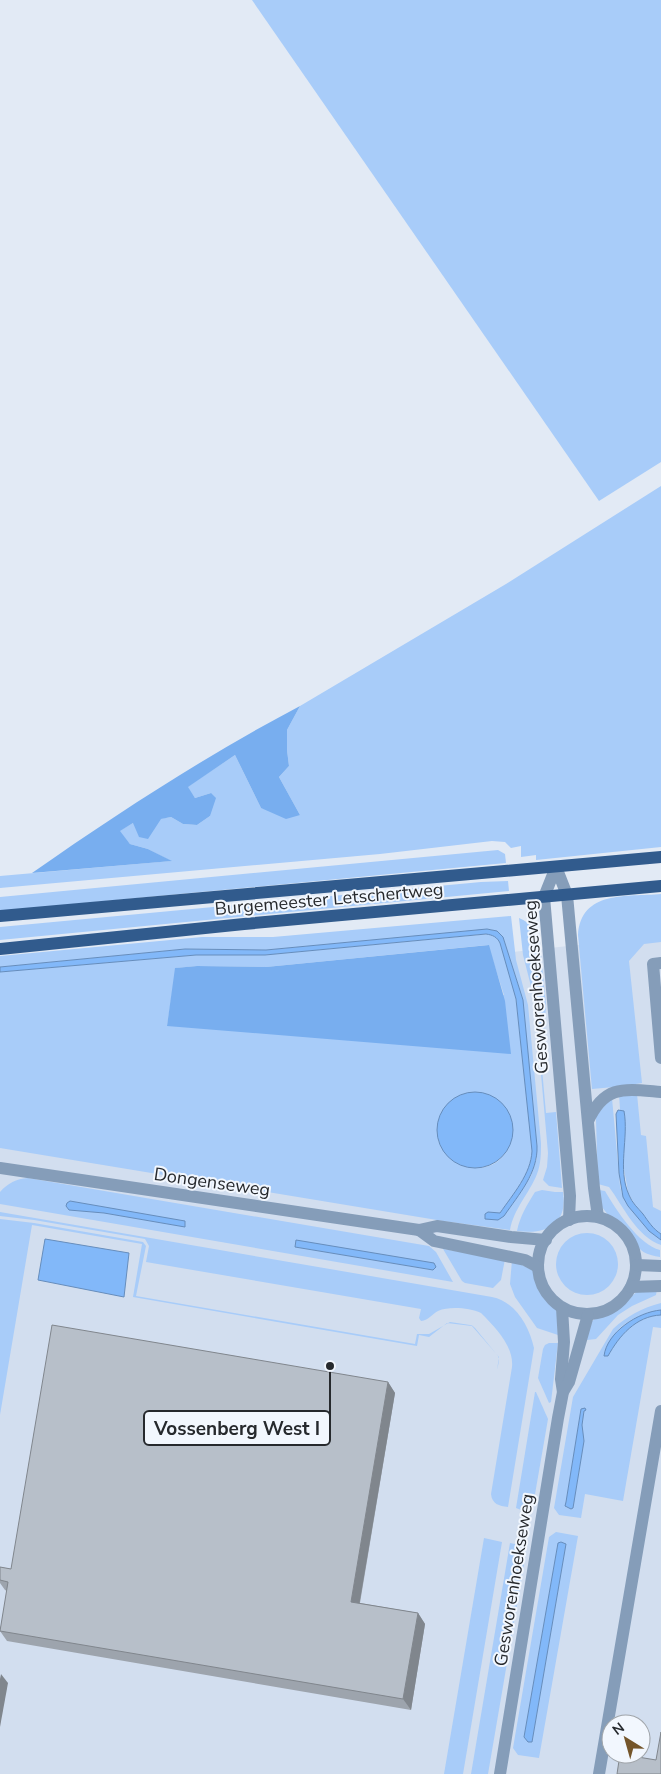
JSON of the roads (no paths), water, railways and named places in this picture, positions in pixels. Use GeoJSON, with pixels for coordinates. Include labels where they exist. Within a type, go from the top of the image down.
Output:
{"type":"FeatureCollection","features":[{"type":"Feature","properties":{"kind":"main road","name":"Burgemeester Letschertweg"},"geometry":{"type":"LineString","coordinates":[[0,916],[661,857]]}},
{"type":"Feature","properties":{"kind":"main road","name":"Burgemeester Letschertweg"},"geometry":{"type":"LineString","coordinates":[[0,949],[244,924],[661,886]]}},
{"type":"Feature","properties":{"kind":"street","name":"Gesworenhoekseweg"},"geometry":{"type":"LineString","coordinates":[[556,867],[567,895],[598,1218]]}},
{"type":"Feature","properties":{"kind":"street","name":"Gesworenhoekseweg"},"geometry":{"type":"LineString","coordinates":[[556,867],[544,897],[570,1196],[569,1220]]}},
{"type":"Feature","properties":{"kind":"street"},"geometry":{"type":"LineString","coordinates":[[661,963],[653,964],[661,1058]]}},
{"type":"Feature","properties":{"kind":"street"},"geometry":{"type":"LineString","coordinates":[[588,1121],[594,1109],[603,1098],[612,1093],[638,1090],[661,1092]]}},
{"type":"Feature","properties":{"kind":"street","name":"Dongenseweg"},"geometry":{"type":"LineString","coordinates":[[0,1168],[418,1230],[437,1226],[546,1240]]}},
{"type":"Feature","properties":{"kind":"street"},"geometry":{"type":"LineString","coordinates":[[588,1216],[598,1218],[610,1222],[621,1230],[629,1240],[635,1252],[637,1265],[635,1276],[626,1296],[609,1310],[579,1314],[562,1308],[554,1302],[543,1286],[538,1267],[541,1248],[556,1228],[569,1220],[588,1216]]}},
{"type":"Feature","properties":{"kind":"street","name":"Dongenseweg"},"geometry":{"type":"LineString","coordinates":[[418,1230],[434,1241],[525,1260],[538,1267]]}},
{"type":"Feature","properties":{"kind":"street"},"geometry":{"type":"LineString","coordinates":[[637,1265],[661,1266]]}},
{"type":"Feature","properties":{"kind":"street"},"geometry":{"type":"LineString","coordinates":[[631,1287],[661,1286]]}},
{"type":"Feature","properties":{"kind":"street","name":"Gesworenhoekseweg"},"geometry":{"type":"LineString","coordinates":[[500,1774],[563,1392],[561,1379],[564,1342],[562,1308]]}},
{"type":"Feature","properties":{"kind":"street","name":"Gesworenhoekseweg"},"geometry":{"type":"LineString","coordinates":[[563,1392],[569,1382],[588,1314]]}},
{"type":"Feature","properties":{"kind":"street"},"geometry":{"type":"LineString","coordinates":[[599,1774],[661,1412]]}},
{"type":"Feature","properties":{"kind":"place","name":"Vossenberg West I"},"geometry":{"type":"Point","coordinates":[330,1366]}}]}
